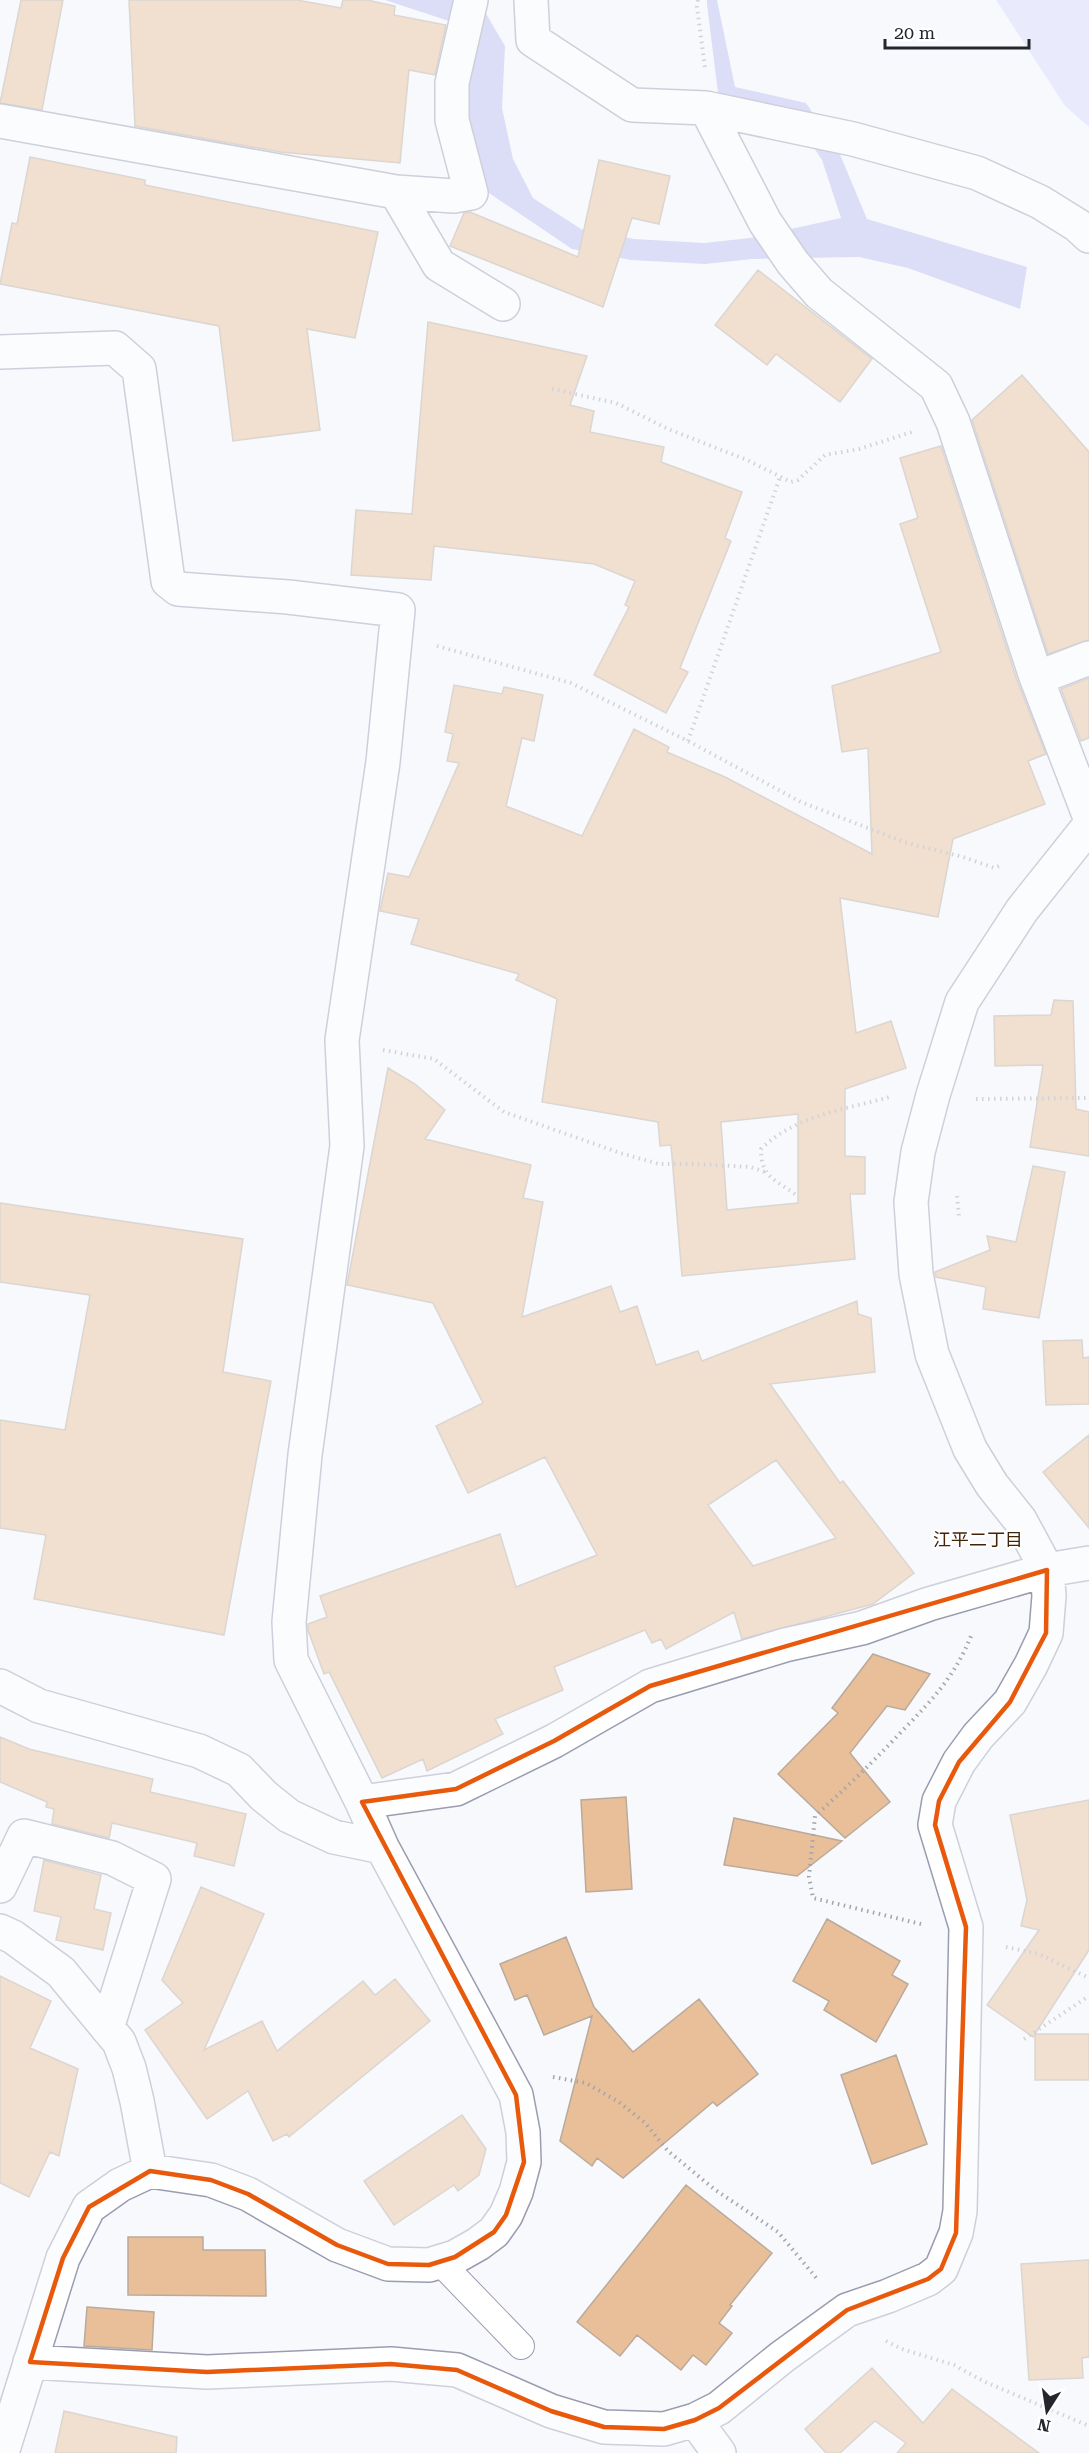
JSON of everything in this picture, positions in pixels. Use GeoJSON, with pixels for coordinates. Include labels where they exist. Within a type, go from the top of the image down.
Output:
{"type":"FeatureCollection","features":[{"type":"Feature","properties":{"kind":"street"},"geometry":{"type":"LineString","coordinates":[[0,121],[396,192],[454,196],[471,193],[452,120],[452,83],[471,0]]}},
{"type":"Feature","properties":{"kind":"street"},"geometry":{"type":"LineString","coordinates":[[531,0],[533,40],[632,105],[706,108],[853,139],[977,173],[1040,202],[1077,225],[1089,236]]}},
{"type":"Feature","properties":{"kind":"street"},"geometry":{"type":"LineString","coordinates":[[706,108],[765,222],[793,263],[819,293],[936,386],[953,422],[1037,678],[1089,815]]}},
{"type":"Feature","properties":{"kind":"street"},"geometry":{"type":"LineString","coordinates":[[396,192],[439,265],[503,304]]}},
{"type":"Feature","properties":{"kind":"street"},"geometry":{"type":"LineString","coordinates":[[0,352],[115,348],[138,369],[168,581],[178,589],[288,597],[398,610],[383,762],[342,1041],[346,1146],[305,1455],[289,1622],[291,1660],[382,1847],[516,2095],[523,2132],[524,2162],[516,2192],[506,2215],[494,2232],[478,2244],[429,2265],[388,2264],[337,2245],[248,2194],[211,2180],[150,2171],[120,2185],[88,2207],[63,2258],[30,2362],[4,2431]]}},
{"type":"Feature","properties":{"kind":"street"},"geometry":{"type":"LineString","coordinates":[[1037,678],[1089,658]]}},
{"type":"Feature","properties":{"kind":"street"},"geometry":{"type":"LineString","coordinates":[[30,2362],[207,2373],[391,2364],[457,2370],[551,2411],[604,2427],[664,2429],[694,2420],[719,2408],[782,2357],[847,2310],[928,2279],[941,2269],[956,2234],[960,2211],[966,1927],[935,1825],[939,1800],[959,1762],[978,1736],[1010,1702],[1036,1654],[1046,1632],[1049,1596],[1047,1570],[1020,1520],[992,1485],[970,1449],[932,1354],[916,1274],[911,1202],[918,1152],[962,1002],[1022,910],[1089,826]]}},
{"type":"Feature","properties":{"kind":"street"},"geometry":{"type":"LineString","coordinates":[[362,1802],[456,1789],[554,1741],[650,1686],[785,1646],[862,1628],[929,1604],[1047,1570],[1089,1563]]}},
{"type":"Feature","properties":{"kind":"street"},"geometry":{"type":"LineString","coordinates":[[0,1686],[39,1706],[199,1751],[239,1770],[264,1796],[289,1816],[334,1837],[382,1847]]}},
{"type":"Feature","properties":{"kind":"street"},"geometry":{"type":"LineString","coordinates":[[0,1886],[24,1836],[112,1858],[153,1879],[107,2028]]}},
{"type":"Feature","properties":{"kind":"street"},"geometry":{"type":"LineString","coordinates":[[0,1931],[13,1937],[62,1972],[119,2043],[129,2068],[150,2171]]}},
{"type":"Feature","properties":{"kind":"street"},"geometry":{"type":"LineString","coordinates":[[694,2420],[719,2453]]}},
{"type":"Feature","properties":{"kind":"lane"},"geometry":{"type":"LineString","coordinates":[[440,2262],[521,2346]]}},
{"type":"Feature","properties":{"kind":"path"},"geometry":{"type":"LineString","coordinates":[[698,0],[706,108]]}},
{"type":"Feature","properties":{"kind":"path"},"geometry":{"type":"LineString","coordinates":[[552,389],[616,403],[668,429],[747,460],[791,482],[798,480],[825,455],[860,449],[896,436],[953,422]]}},
{"type":"Feature","properties":{"kind":"path"},"geometry":{"type":"LineString","coordinates":[[688,741],[780,477]]}},
{"type":"Feature","properties":{"kind":"path"},"geometry":{"type":"LineString","coordinates":[[396,636],[571,683],[688,741],[801,802],[894,838],[994,868],[1005,863]]}},
{"type":"Feature","properties":{"kind":"path"},"geometry":{"type":"LineString","coordinates":[[380,1050],[434,1059],[504,1113],[659,1164],[752,1167],[765,1172],[795,1194]]}},
{"type":"Feature","properties":{"kind":"path"},"geometry":{"type":"LineString","coordinates":[[765,1172],[761,1164],[761,1149],[774,1136],[826,1114],[898,1094],[901,1113],[929,1115]]}},
{"type":"Feature","properties":{"kind":"path"},"geometry":{"type":"LineString","coordinates":[[973,1099],[1089,1098]]}},
{"type":"Feature","properties":{"kind":"path"},"geometry":{"type":"LineString","coordinates":[[1024,2038],[1089,1996]]}},
{"type":"Feature","properties":{"kind":"path"},"geometry":{"type":"LineString","coordinates":[[502,2070],[586,2083],[619,2102],[645,2122],[668,2151],[714,2189],[778,2232],[834,2298],[873,2334],[902,2349],[954,2365],[983,2381],[1089,2426]]}},
{"type":"Feature","properties":{"kind":"highlighted area"},"geometry":{"type":"Polygon","coordinates":[[[1047,1570],[1046,1633],[1010,1702],[959,1762],[939,1801],[935,1825],[966,1927],[956,2233],[941,2269],[928,2279],[847,2310],[719,2408],[695,2420],[664,2429],[604,2427],[551,2411],[457,2370],[391,2364],[207,2372],[30,2362],[63,2258],[89,2207],[150,2171],[211,2180],[248,2194],[337,2245],[388,2264],[429,2265],[455,2257],[494,2232],[506,2215],[524,2162],[516,2095],[362,1802],[456,1789],[554,1741],[650,1686],[1047,1570]]]}},
{"type":"Feature","properties":{"kind":"shaded area"},"geometry":{"type":"Polygon","coordinates":[[[385,0],[478,0],[505,46],[502,108],[513,159],[533,198],[581,229],[634,239],[704,243],[750,238],[841,218],[822,160],[795,119],[719,101],[707,4],[707,0],[717,0],[735,87],[806,103],[839,152],[867,219],[1027,267],[1020,309],[908,268],[859,257],[752,259],[705,264],[631,260],[572,249],[480,187],[449,21],[385,0]]]}},
{"type":"Feature","properties":{"kind":"shaded area"},"geometry":{"type":"Polygon","coordinates":[[[996,0],[1089,0],[1089,127],[1065,106],[996,0]]]}},
{"type":"Feature","properties":{"kind":"building"},"geometry":{"type":"Polygon","coordinates":[[[21,0],[63,0],[42,110],[0,103],[21,0]]]}},
{"type":"Feature","properties":{"kind":"building"},"geometry":{"type":"Polygon","coordinates":[[[129,0],[297,0],[341,8],[343,0],[367,0],[395,6],[394,15],[446,25],[435,75],[409,70],[400,163],[280,152],[135,126],[129,0]]]}},
{"type":"Feature","properties":{"kind":"building"},"geometry":{"type":"Polygon","coordinates":[[[30,157],[145,180],[145,185],[378,232],[355,338],[307,329],[320,430],[233,441],[219,326],[0,284],[12,223],[17,224],[30,157]]]}},
{"type":"Feature","properties":{"kind":"building"},"geometry":{"type":"Polygon","coordinates":[[[599,160],[670,176],[659,224],[632,218],[603,307],[450,246],[464,213],[470,212],[578,257],[599,160]]]}},
{"type":"Feature","properties":{"kind":"building"},"geometry":{"type":"Polygon","coordinates":[[[758,270],[872,359],[840,402],[776,354],[767,365],[715,325],[758,270]]]}},
{"type":"Feature","properties":{"kind":"building"},"geometry":{"type":"Polygon","coordinates":[[[428,322],[587,356],[570,405],[594,411],[590,432],[664,447],[661,462],[742,492],[725,538],[731,541],[680,668],[688,672],[666,713],[594,675],[629,607],[625,605],[635,581],[594,564],[434,546],[431,580],[351,575],[356,510],[412,514],[428,322]]]}},
{"type":"Feature","properties":{"kind":"building"},"geometry":{"type":"Polygon","coordinates":[[[1022,375],[1089,452],[1089,640],[1048,654],[972,420],[1022,375]]]}},
{"type":"Feature","properties":{"kind":"building"},"geometry":{"type":"Polygon","coordinates":[[[941,446],[1017,680],[1046,754],[1028,761],[1045,804],[953,839],[938,917],[840,898],[856,1033],[891,1021],[906,1068],[845,1089],[845,1156],[865,1157],[865,1194],[850,1194],[855,1259],[682,1276],[671,1145],[660,1146],[658,1122],[542,1102],[557,999],[516,980],[519,974],[411,944],[419,919],[380,911],[388,873],[409,877],[459,763],[447,761],[453,734],[445,732],[454,685],[502,694],[504,687],[543,695],[534,741],[522,738],[506,806],[582,836],[634,729],[669,747],[667,752],[725,777],[872,854],[868,748],[842,752],[832,686],[941,652],[900,524],[918,518],[900,458],[941,446]],[[798,1114],[721,1122],[727,1210],[798,1203],[798,1114]]]}},
{"type":"Feature","properties":{"kind":"building"},"geometry":{"type":"Polygon","coordinates":[[[1089,678],[1089,738],[1081,741],[1061,689],[1089,678]]]}},
{"type":"Feature","properties":{"kind":"building"},"geometry":{"type":"Polygon","coordinates":[[[1054,1000],[1073,1001],[1076,1109],[1089,1112],[1089,1156],[1030,1147],[1043,1065],[995,1066],[994,1016],[1051,1015],[1054,1000]]]}},
{"type":"Feature","properties":{"kind":"building"},"geometry":{"type":"Polygon","coordinates":[[[388,1068],[415,1084],[445,1110],[425,1139],[531,1165],[523,1198],[543,1202],[522,1317],[611,1286],[620,1312],[637,1306],[656,1365],[698,1351],[702,1361],[857,1301],[858,1314],[871,1318],[875,1372],[770,1384],[840,1483],[843,1481],[914,1573],[873,1604],[742,1639],[734,1612],[666,1649],[661,1639],[652,1643],[645,1630],[554,1667],[563,1690],[495,1719],[503,1734],[427,1771],[423,1759],[382,1778],[329,1672],[324,1674],[308,1630],[308,1624],[327,1617],[320,1596],[500,1534],[516,1587],[597,1555],[545,1457],[468,1493],[436,1426],[483,1403],[433,1303],[347,1285],[388,1068]],[[776,1460],[708,1505],[753,1566],[836,1538],[776,1460]]]}},
{"type":"Feature","properties":{"kind":"building"},"geometry":{"type":"Polygon","coordinates":[[[1033,1166],[1065,1172],[1039,1318],[983,1309],[986,1287],[936,1277],[935,1272],[990,1250],[987,1236],[1016,1242],[1033,1166]]]}},
{"type":"Feature","properties":{"kind":"building"},"geometry":{"type":"Polygon","coordinates":[[[0,1203],[243,1239],[223,1372],[271,1381],[224,1635],[34,1599],[46,1535],[0,1528],[0,1420],[65,1430],[90,1295],[0,1282],[0,1203]]]}},
{"type":"Feature","properties":{"kind":"building"},"geometry":{"type":"Polygon","coordinates":[[[1082,1340],[1083,1358],[1089,1357],[1089,1404],[1046,1405],[1043,1341],[1082,1340]]]}},
{"type":"Feature","properties":{"kind":"building"},"geometry":{"type":"Polygon","coordinates":[[[1089,1435],[1089,1528],[1043,1472],[1089,1435]]]}},
{"type":"Feature","properties":{"kind":"building"},"geometry":{"type":"Polygon","coordinates":[[[873,1654],[930,1674],[905,1710],[887,1706],[850,1753],[890,1802],[845,1838],[778,1774],[838,1713],[832,1708],[873,1654]]]}},
{"type":"Feature","properties":{"kind":"building"},"geometry":{"type":"Polygon","coordinates":[[[0,1737],[29,1749],[153,1779],[150,1792],[246,1814],[234,1866],[194,1856],[197,1843],[112,1823],[109,1838],[52,1824],[54,1809],[46,1807],[47,1802],[0,1782],[0,1737]]]}},
{"type":"Feature","properties":{"kind":"building"},"geometry":{"type":"Polygon","coordinates":[[[626,1797],[632,1889],[586,1892],[581,1800],[626,1797]]]}},
{"type":"Feature","properties":{"kind":"building"},"geometry":{"type":"Polygon","coordinates":[[[1089,1800],[1089,1950],[1033,2037],[987,2005],[1039,1930],[1021,1926],[1027,1900],[1010,1815],[1089,1800]]]}},
{"type":"Feature","properties":{"kind":"building"},"geometry":{"type":"Polygon","coordinates":[[[734,1818],[842,1841],[797,1876],[724,1865],[734,1818]]]}},
{"type":"Feature","properties":{"kind":"building"},"geometry":{"type":"Polygon","coordinates":[[[44,1860],[101,1875],[94,1909],[111,1913],[103,1950],[56,1940],[61,1917],[34,1911],[44,1860]]]}},
{"type":"Feature","properties":{"kind":"building"},"geometry":{"type":"Polygon","coordinates":[[[201,1887],[264,1914],[204,2050],[262,2021],[277,2051],[363,1981],[375,1995],[395,1979],[430,2021],[289,2137],[287,2134],[273,2141],[248,2091],[207,2119],[145,2030],[183,2003],[162,1980],[201,1887]]]}},
{"type":"Feature","properties":{"kind":"building"},"geometry":{"type":"Polygon","coordinates":[[[827,1919],[900,1961],[892,1975],[908,1984],[876,2042],[824,2010],[829,2001],[793,1981],[827,1919]]]}},
{"type":"Feature","properties":{"kind":"building"},"geometry":{"type":"Polygon","coordinates":[[[566,1937],[594,2007],[633,2052],[699,1999],[758,2074],[717,2106],[713,2102],[623,2178],[597,2158],[592,2166],[560,2141],[592,2016],[544,2035],[527,1995],[515,2000],[500,1964],[566,1937]]]}},
{"type":"Feature","properties":{"kind":"building"},"geometry":{"type":"Polygon","coordinates":[[[0,1976],[51,2001],[30,2048],[78,2069],[59,2156],[50,2152],[29,2197],[0,2183],[0,1976]]]}},
{"type":"Feature","properties":{"kind":"building"},"geometry":{"type":"Polygon","coordinates":[[[1035,2034],[1089,2034],[1089,2080],[1035,2080],[1035,2034]]]}},
{"type":"Feature","properties":{"kind":"building"},"geometry":{"type":"Polygon","coordinates":[[[896,2055],[927,2144],[872,2164],[841,2075],[896,2055]]]}},
{"type":"Feature","properties":{"kind":"building"},"geometry":{"type":"Polygon","coordinates":[[[462,2115],[486,2149],[479,2175],[458,2191],[454,2185],[394,2225],[364,2181],[462,2115]]]}},
{"type":"Feature","properties":{"kind":"building"},"geometry":{"type":"Polygon","coordinates":[[[686,2185],[772,2253],[730,2305],[732,2306],[719,2323],[732,2333],[706,2365],[693,2355],[681,2370],[637,2335],[620,2356],[577,2322],[686,2185]]]}},
{"type":"Feature","properties":{"kind":"building"},"geometry":{"type":"Polygon","coordinates":[[[128,2237],[203,2237],[203,2250],[265,2250],[266,2296],[128,2295],[128,2237]]]}},
{"type":"Feature","properties":{"kind":"building"},"geometry":{"type":"Polygon","coordinates":[[[1089,2260],[1089,2357],[1082,2358],[1083,2378],[1029,2380],[1021,2264],[1089,2260]]]}},
{"type":"Feature","properties":{"kind":"building"},"geometry":{"type":"Polygon","coordinates":[[[87,2307],[154,2312],[152,2350],[84,2346],[87,2307]]]}},
{"type":"Feature","properties":{"kind":"building"},"geometry":{"type":"Polygon","coordinates":[[[872,2368],[923,2423],[952,2389],[1039,2453],[897,2453],[906,2443],[875,2421],[840,2453],[826,2453],[805,2429],[872,2368]]]}},
{"type":"Feature","properties":{"kind":"building"},"geometry":{"type":"Polygon","coordinates":[[[64,2411],[177,2437],[176,2453],[55,2453],[64,2411]]]}},
{"type":"Feature","properties":{"kind":"district","name":"江平二丁目"},"geometry":{"type":"Point","coordinates":[978,1539]}}]}
